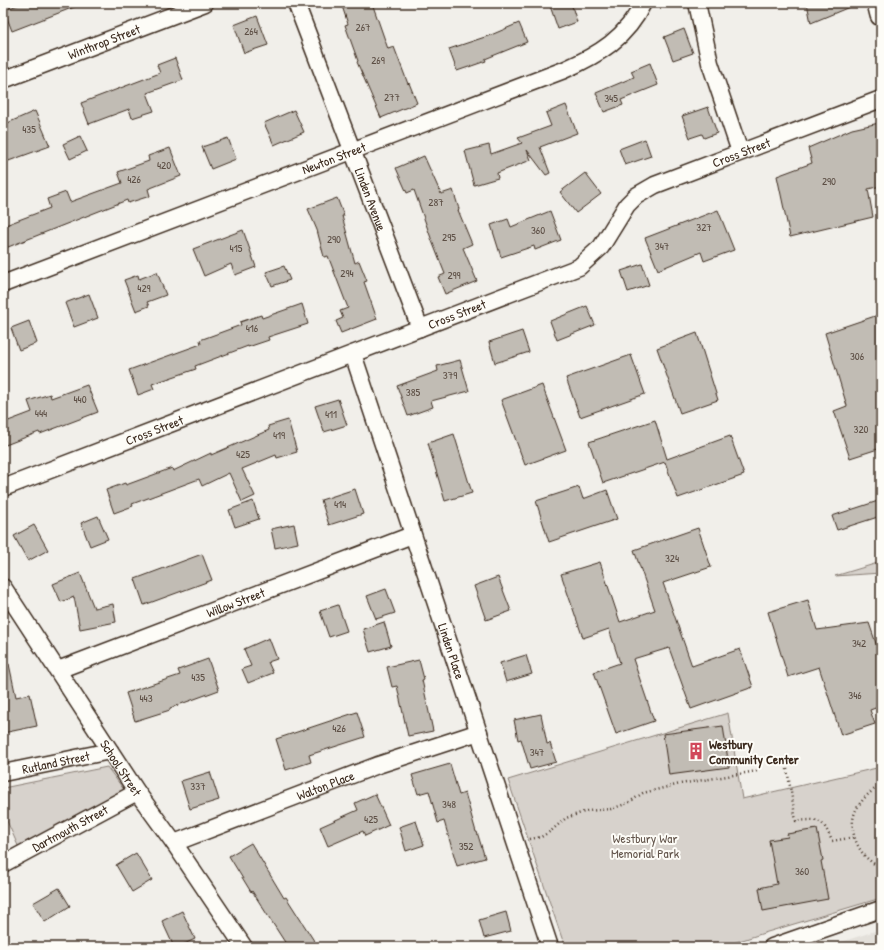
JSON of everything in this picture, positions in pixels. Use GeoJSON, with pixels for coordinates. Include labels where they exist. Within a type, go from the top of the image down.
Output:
{"type":"FeatureCollection","features":[{"type":"Feature","properties":{"kind":"main road"},"geometry":{"type":"LineString","coordinates":[[878,3],[881,15]]}},
{"type":"Feature","properties":{"kind":"street","name":"Winthrop Street"},"geometry":{"type":"LineString","coordinates":[[3,80],[205,3]]}},
{"type":"Feature","properties":{"kind":"street","name":"Linden Avenue"},"geometry":{"type":"LineString","coordinates":[[296,3],[420,328]]}},
{"type":"Feature","properties":{"kind":"street","name":"Newton Street"},"geometry":{"type":"LineString","coordinates":[[3,284],[564,70],[588,59],[612,44],[630,25],[643,3]]}},
{"type":"Feature","properties":{"kind":"street"},"geometry":{"type":"LineString","coordinates":[[697,3],[710,63],[740,152]]}},
{"type":"Feature","properties":{"kind":"street","name":"Cross Street"},"geometry":{"type":"LineString","coordinates":[[3,488],[579,267],[601,247],[627,205],[636,196],[655,185],[881,99]]}},
{"type":"Feature","properties":{"kind":"street","name":"Linden Place"},"geometry":{"type":"LineString","coordinates":[[353,354],[550,947]]}},
{"type":"Feature","properties":{"kind":"street","name":"Willow Street"},"geometry":{"type":"LineString","coordinates":[[58,670],[412,535]]}},
{"type":"Feature","properties":{"kind":"street","name":"School Street"},"geometry":{"type":"LineString","coordinates":[[3,586],[137,792],[174,843],[244,947]]}},
{"type":"Feature","properties":{"kind":"street","name":"Walton Place"},"geometry":{"type":"LineString","coordinates":[[174,843],[378,765],[478,732]]}},
{"type":"Feature","properties":{"kind":"street","name":"Rutland Street"},"geometry":{"type":"LineString","coordinates":[[3,773],[110,751]]}},
{"type":"Feature","properties":{"kind":"street","name":"Dartmouth Street"},"geometry":{"type":"LineString","coordinates":[[3,864],[137,792]]}},
{"type":"Feature","properties":{"kind":"street"},"geometry":{"type":"LineString","coordinates":[[772,947],[881,909]]}},
{"type":"Feature","properties":{"kind":"path"},"geometry":{"type":"LineString","coordinates":[[787,769],[796,821],[813,819],[822,822],[832,841],[855,837]]}},
{"type":"Feature","properties":{"kind":"path"},"geometry":{"type":"LineString","coordinates":[[515,842],[541,837],[551,831],[566,818],[587,811],[610,809],[628,803],[643,793],[680,784],[757,771]]}},
{"type":"Feature","properties":{"kind":"path"},"geometry":{"type":"LineString","coordinates":[[881,785],[871,791],[856,809],[852,826],[859,850],[875,865],[881,867]]}},
{"type":"Feature","properties":{"kind":"shaded area"},"geometry":{"type":"Polygon","coordinates":[[[881,929],[881,947],[826,947],[881,929]]]}},
{"type":"Feature","properties":{"kind":"green space"},"geometry":{"type":"Polygon","coordinates":[[[881,562],[881,573],[835,576],[881,562]]]}},
{"type":"Feature","properties":{"kind":"green space","name":"Westbury War Memorial Park"},"geometry":{"type":"Polygon","coordinates":[[[728,713],[742,799],[881,767],[881,898],[721,947],[565,947],[508,780],[728,713]]]}},
{"type":"Feature","properties":{"kind":"green space"},"geometry":{"type":"Polygon","coordinates":[[[107,767],[125,791],[19,848],[3,812],[3,788],[107,767]]]}},
{"type":"Feature","properties":{"kind":"building"},"geometry":{"type":"Polygon","coordinates":[[[23,3],[82,4],[12,31],[4,10],[23,3]]]}},
{"type":"Feature","properties":{"kind":"building"},"geometry":{"type":"Polygon","coordinates":[[[341,3],[372,3],[388,49],[394,47],[417,103],[381,118],[357,62],[358,61],[345,25],[348,24],[341,3]]]}},
{"type":"Feature","properties":{"kind":"building"},"geometry":{"type":"Polygon","coordinates":[[[549,3],[571,3],[577,22],[558,29],[549,3]]]}},
{"type":"Feature","properties":{"kind":"building"},"geometry":{"type":"Polygon","coordinates":[[[807,3],[859,3],[811,23],[807,3]]]}},
{"type":"Feature","properties":{"kind":"building"},"geometry":{"type":"Polygon","coordinates":[[[257,16],[268,45],[244,53],[234,25],[257,16]]]}},
{"type":"Feature","properties":{"kind":"building"},"geometry":{"type":"Polygon","coordinates":[[[519,23],[527,42],[485,59],[486,61],[457,71],[449,49],[491,35],[519,23]]]}},
{"type":"Feature","properties":{"kind":"building"},"geometry":{"type":"Polygon","coordinates":[[[684,29],[693,53],[673,60],[664,37],[684,29]]]}},
{"type":"Feature","properties":{"kind":"building"},"geometry":{"type":"Polygon","coordinates":[[[175,58],[183,80],[147,93],[154,111],[132,118],[129,109],[89,124],[81,103],[160,73],[157,65],[175,58]]]}},
{"type":"Feature","properties":{"kind":"building"},"geometry":{"type":"Polygon","coordinates":[[[650,63],[658,85],[621,100],[623,105],[604,112],[596,93],[634,77],[631,71],[650,63]]]}},
{"type":"Feature","properties":{"kind":"building"},"geometry":{"type":"Polygon","coordinates":[[[566,105],[577,133],[540,147],[550,173],[546,175],[527,150],[531,160],[497,173],[498,178],[474,185],[465,151],[489,145],[491,154],[522,143],[518,138],[551,126],[546,113],[566,105]]]}},
{"type":"Feature","properties":{"kind":"building"},"geometry":{"type":"Polygon","coordinates":[[[708,107],[717,133],[704,138],[702,134],[690,138],[682,116],[708,107]]]}},
{"type":"Feature","properties":{"kind":"building"},"geometry":{"type":"Polygon","coordinates":[[[294,110],[304,132],[274,145],[264,123],[294,110]]]}},
{"type":"Feature","properties":{"kind":"building"},"geometry":{"type":"Polygon","coordinates":[[[35,111],[50,146],[3,163],[3,125],[35,111]]]}},
{"type":"Feature","properties":{"kind":"building"},"geometry":{"type":"Polygon","coordinates":[[[879,123],[881,133],[881,186],[868,189],[873,217],[790,237],[777,176],[812,163],[808,148],[852,129],[879,123]]]}},
{"type":"Feature","properties":{"kind":"building"},"geometry":{"type":"Polygon","coordinates":[[[80,136],[87,151],[70,159],[63,144],[80,136]]]}},
{"type":"Feature","properties":{"kind":"building"},"geometry":{"type":"Polygon","coordinates":[[[228,138],[236,159],[211,169],[202,147],[228,138]]]}},
{"type":"Feature","properties":{"kind":"building"},"geometry":{"type":"Polygon","coordinates":[[[645,139],[651,156],[625,165],[619,149],[645,139]]]}},
{"type":"Feature","properties":{"kind":"building"},"geometry":{"type":"Polygon","coordinates":[[[170,148],[181,176],[148,189],[150,196],[128,203],[127,200],[3,249],[3,226],[50,208],[47,199],[66,192],[70,202],[122,183],[118,172],[149,161],[148,156],[170,148]]]}},
{"type":"Feature","properties":{"kind":"building"},"geometry":{"type":"Polygon","coordinates":[[[424,156],[441,194],[453,190],[459,209],[458,210],[472,244],[463,248],[477,281],[445,294],[438,277],[445,274],[414,190],[407,193],[396,168],[424,156]]]}},
{"type":"Feature","properties":{"kind":"building"},"geometry":{"type":"Polygon","coordinates":[[[585,173],[601,194],[576,213],[560,192],[585,173]]]}},
{"type":"Feature","properties":{"kind":"building"},"geometry":{"type":"Polygon","coordinates":[[[337,198],[344,216],[342,216],[355,263],[359,261],[367,281],[364,282],[377,319],[341,333],[336,321],[343,318],[340,311],[348,308],[328,256],[324,257],[317,230],[308,209],[337,198]]]}},
{"type":"Feature","properties":{"kind":"building"},"geometry":{"type":"Polygon","coordinates":[[[718,210],[734,250],[704,261],[701,252],[658,270],[645,238],[718,210]]]}},
{"type":"Feature","properties":{"kind":"building"},"geometry":{"type":"Polygon","coordinates":[[[550,211],[561,240],[535,250],[534,246],[501,257],[491,225],[508,219],[511,227],[550,211]]]}},
{"type":"Feature","properties":{"kind":"building"},"geometry":{"type":"Polygon","coordinates":[[[243,230],[256,267],[235,275],[231,264],[204,276],[193,249],[243,230]]]}},
{"type":"Feature","properties":{"kind":"building"},"geometry":{"type":"Polygon","coordinates":[[[642,264],[649,285],[628,292],[621,271],[642,264]]]}},
{"type":"Feature","properties":{"kind":"building"},"geometry":{"type":"Polygon","coordinates":[[[284,266],[290,280],[272,286],[266,272],[284,266]]]}},
{"type":"Feature","properties":{"kind":"building"},"geometry":{"type":"Polygon","coordinates":[[[157,272],[166,295],[147,302],[149,306],[136,311],[124,280],[138,275],[139,279],[157,272]]]}},
{"type":"Feature","properties":{"kind":"building"},"geometry":{"type":"Polygon","coordinates":[[[89,294],[98,318],[74,327],[65,303],[89,294]]]}},
{"type":"Feature","properties":{"kind":"building"},"geometry":{"type":"Polygon","coordinates":[[[302,304],[308,324],[268,337],[269,340],[248,346],[195,366],[196,369],[152,384],[154,389],[138,395],[129,370],[201,344],[200,340],[241,325],[240,322],[261,315],[262,318],[302,304]]]}},
{"type":"Feature","properties":{"kind":"building"},"geometry":{"type":"Polygon","coordinates":[[[587,306],[595,325],[557,340],[550,321],[587,306]]]}},
{"type":"Feature","properties":{"kind":"building"},"geometry":{"type":"Polygon","coordinates":[[[881,314],[881,448],[850,458],[834,411],[847,406],[825,333],[881,314]]]}},
{"type":"Feature","properties":{"kind":"building"},"geometry":{"type":"Polygon","coordinates":[[[29,321],[37,343],[19,350],[11,328],[29,321]]]}},
{"type":"Feature","properties":{"kind":"building"},"geometry":{"type":"Polygon","coordinates":[[[522,331],[529,352],[495,363],[489,342],[522,331]]]}},
{"type":"Feature","properties":{"kind":"building"},"geometry":{"type":"Polygon","coordinates":[[[697,333],[718,400],[680,413],[657,348],[697,333]]]}},
{"type":"Feature","properties":{"kind":"building"},"geometry":{"type":"Polygon","coordinates":[[[631,355],[645,394],[580,417],[566,378],[631,355]]]}},
{"type":"Feature","properties":{"kind":"building"},"geometry":{"type":"Polygon","coordinates":[[[460,360],[469,391],[431,401],[433,407],[408,416],[397,386],[438,371],[437,366],[460,360]]]}},
{"type":"Feature","properties":{"kind":"building"},"geometry":{"type":"Polygon","coordinates":[[[87,385],[98,412],[3,446],[3,423],[32,412],[28,401],[50,394],[51,398],[87,385]]]}},
{"type":"Feature","properties":{"kind":"building"},"geometry":{"type":"Polygon","coordinates":[[[542,385],[566,450],[525,465],[501,400],[542,385]]]}},
{"type":"Feature","properties":{"kind":"building"},"geometry":{"type":"Polygon","coordinates":[[[338,399],[347,425],[324,432],[315,406],[338,399]]]}},
{"type":"Feature","properties":{"kind":"building"},"geometry":{"type":"Polygon","coordinates":[[[288,420],[297,452],[277,458],[276,455],[242,469],[255,496],[242,502],[229,473],[202,486],[199,479],[132,504],[133,506],[114,513],[106,490],[125,483],[126,485],[172,468],[173,471],[211,453],[211,455],[269,430],[268,426],[288,420]]]}},
{"type":"Feature","properties":{"kind":"building"},"geometry":{"type":"Polygon","coordinates":[[[655,420],[667,459],[730,436],[744,475],[678,498],[665,462],[603,483],[589,442],[655,420]]]}},
{"type":"Feature","properties":{"kind":"building"},"geometry":{"type":"Polygon","coordinates":[[[454,434],[472,493],[445,501],[428,443],[454,434]]]}},
{"type":"Feature","properties":{"kind":"building"},"geometry":{"type":"Polygon","coordinates":[[[579,487],[583,499],[607,490],[617,519],[549,542],[536,501],[579,487]]]}},
{"type":"Feature","properties":{"kind":"building"},"geometry":{"type":"Polygon","coordinates":[[[355,489],[363,514],[329,525],[321,500],[355,489]]]}},
{"type":"Feature","properties":{"kind":"building"},"geometry":{"type":"Polygon","coordinates":[[[881,500],[881,516],[837,530],[832,516],[881,500]]]}},
{"type":"Feature","properties":{"kind":"building"},"geometry":{"type":"Polygon","coordinates":[[[253,501],[259,519],[235,527],[229,510],[253,501]]]}},
{"type":"Feature","properties":{"kind":"building"},"geometry":{"type":"Polygon","coordinates":[[[98,516],[108,539],[90,546],[81,523],[98,516]]]}},
{"type":"Feature","properties":{"kind":"building"},"geometry":{"type":"Polygon","coordinates":[[[294,524],[298,543],[275,548],[271,529],[294,524]]]}},
{"type":"Feature","properties":{"kind":"building"},"geometry":{"type":"Polygon","coordinates":[[[34,525],[48,550],[28,561],[14,536],[34,525]]]}},
{"type":"Feature","properties":{"kind":"building"},"geometry":{"type":"Polygon","coordinates":[[[698,528],[711,567],[663,583],[692,666],[740,649],[753,687],[691,709],[669,648],[633,659],[654,721],[616,734],[594,672],[620,663],[609,629],[583,638],[561,574],[600,562],[620,622],[655,610],[634,550],[698,528]]]}},
{"type":"Feature","properties":{"kind":"building"},"geometry":{"type":"Polygon","coordinates":[[[202,554],[212,580],[144,605],[135,579],[202,554]]]}},
{"type":"Feature","properties":{"kind":"building"},"geometry":{"type":"Polygon","coordinates":[[[80,573],[94,608],[113,604],[116,622],[80,629],[74,597],[61,602],[53,584],[80,573]]]}},
{"type":"Feature","properties":{"kind":"building"},"geometry":{"type":"Polygon","coordinates":[[[498,577],[511,611],[486,620],[474,586],[498,577]]]}},
{"type":"Feature","properties":{"kind":"building"},"geometry":{"type":"Polygon","coordinates":[[[386,589],[395,613],[376,619],[367,596],[386,589]]]}},
{"type":"Feature","properties":{"kind":"building"},"geometry":{"type":"Polygon","coordinates":[[[808,600],[817,630],[869,623],[881,658],[881,706],[870,710],[875,724],[841,735],[819,667],[788,677],[768,612],[808,600]]]}},
{"type":"Feature","properties":{"kind":"building"},"geometry":{"type":"Polygon","coordinates":[[[338,605],[347,631],[329,637],[320,611],[338,605]]]}},
{"type":"Feature","properties":{"kind":"building"},"geometry":{"type":"Polygon","coordinates":[[[384,622],[391,646],[370,652],[363,629],[384,622]]]}},
{"type":"Feature","properties":{"kind":"building"},"geometry":{"type":"Polygon","coordinates":[[[269,638],[277,659],[268,662],[273,673],[248,683],[242,669],[251,666],[244,649],[269,638]]]}},
{"type":"Feature","properties":{"kind":"building"},"geometry":{"type":"Polygon","coordinates":[[[526,655],[532,674],[506,682],[500,663],[526,655]]]}},
{"type":"Feature","properties":{"kind":"building"},"geometry":{"type":"Polygon","coordinates":[[[208,659],[219,690],[170,708],[170,710],[135,721],[126,693],[180,675],[178,670],[208,659]]]}},
{"type":"Feature","properties":{"kind":"building"},"geometry":{"type":"Polygon","coordinates":[[[419,660],[424,679],[422,680],[433,731],[408,736],[397,686],[392,687],[387,667],[419,660]]]}},
{"type":"Feature","properties":{"kind":"building"},"geometry":{"type":"Polygon","coordinates":[[[3,664],[9,664],[16,697],[30,694],[37,726],[3,733],[3,664]]]}},
{"type":"Feature","properties":{"kind":"building"},"geometry":{"type":"Polygon","coordinates":[[[357,712],[365,737],[309,755],[311,762],[286,770],[276,739],[357,712]]]}},
{"type":"Feature","properties":{"kind":"building"},"geometry":{"type":"Polygon","coordinates":[[[541,714],[547,744],[550,743],[556,762],[530,769],[521,739],[518,740],[514,720],[541,714]]]}},
{"type":"Feature","properties":{"kind":"building","name":"Westbury Community Center"},"geometry":{"type":"Polygon","coordinates":[[[723,726],[729,767],[669,775],[663,734],[723,726]]]}},
{"type":"Feature","properties":{"kind":"building"},"geometry":{"type":"Polygon","coordinates":[[[450,764],[459,795],[465,793],[485,858],[457,866],[444,821],[438,823],[429,791],[418,794],[412,775],[450,764]]]}},
{"type":"Feature","properties":{"kind":"building"},"geometry":{"type":"Polygon","coordinates":[[[210,772],[219,800],[190,809],[181,781],[210,772]]]}},
{"type":"Feature","properties":{"kind":"building"},"geometry":{"type":"Polygon","coordinates":[[[375,794],[389,825],[365,836],[363,831],[328,846],[320,827],[358,810],[355,803],[375,794]]]}},
{"type":"Feature","properties":{"kind":"building"},"geometry":{"type":"Polygon","coordinates":[[[416,821],[424,845],[406,851],[399,827],[416,821]]]}},
{"type":"Feature","properties":{"kind":"building"},"geometry":{"type":"Polygon","coordinates":[[[817,829],[828,899],[763,911],[759,888],[777,884],[769,840],[788,837],[787,834],[817,829]]]}},
{"type":"Feature","properties":{"kind":"building"},"geometry":{"type":"Polygon","coordinates":[[[251,843],[284,898],[286,897],[318,947],[288,947],[252,891],[251,892],[229,856],[251,843]]]}},
{"type":"Feature","properties":{"kind":"building"},"geometry":{"type":"Polygon","coordinates":[[[136,853],[152,880],[132,892],[116,865],[136,853]]]}},
{"type":"Feature","properties":{"kind":"building"},"geometry":{"type":"Polygon","coordinates":[[[59,888],[70,906],[45,922],[33,903],[59,888]]]}},
{"type":"Feature","properties":{"kind":"building"},"geometry":{"type":"Polygon","coordinates":[[[182,911],[195,939],[178,947],[174,947],[162,921],[182,911]]]}},
{"type":"Feature","properties":{"kind":"building"},"geometry":{"type":"Polygon","coordinates":[[[506,912],[511,931],[484,938],[479,920],[506,912]]]}},
{"type":"Feature","properties":{"kind":"place","name":"Westbury Community Center"},"geometry":{"type":"Point","coordinates":[696,751]}}]}
